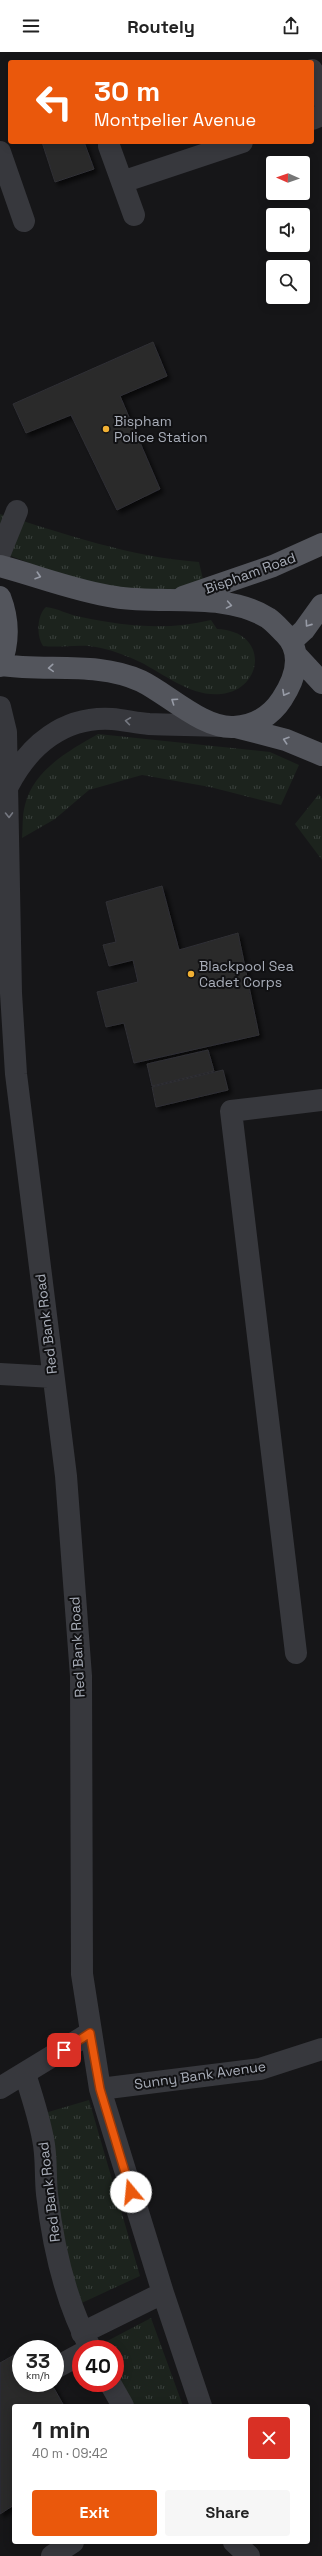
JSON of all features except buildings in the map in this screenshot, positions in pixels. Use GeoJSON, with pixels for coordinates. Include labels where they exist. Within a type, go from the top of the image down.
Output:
{"type":"FeatureCollection","features":[{"type":"Feature","properties":{"kind":"main road","name":"Bispham Road"},"geometry":{"type":"LineString","coordinates":[[176,599],[252,574],[322,544]]}},
{"type":"Feature","properties":{"kind":"main road"},"geometry":{"type":"LineString","coordinates":[[0,566],[80,590],[115,598],[144,600],[176,599],[230,605],[255,611],[269,619],[322,683]]}},
{"type":"Feature","properties":{"kind":"main road"},"geometry":{"type":"LineString","coordinates":[[0,597],[8,627],[6,647],[0,665],[30,669],[62,667],[114,672],[141,681],[191,712],[228,726],[286,740],[322,755]]}},
{"type":"Feature","properties":{"kind":"main road"},"geometry":{"type":"LineString","coordinates":[[228,726],[253,723],[267,716],[278,706],[287,691],[295,649],[304,630],[322,604]]}},
{"type":"Feature","properties":{"kind":"street"},"geometry":{"type":"LineString","coordinates":[[314,76],[322,98]]}},
{"type":"Feature","properties":{"kind":"street"},"geometry":{"type":"LineString","coordinates":[[122,182],[236,144]]}},
{"type":"Feature","properties":{"kind":"street"},"geometry":{"type":"LineString","coordinates":[[109,146],[134,215]]}},
{"type":"Feature","properties":{"kind":"street"},"geometry":{"type":"LineString","coordinates":[[0,152],[24,222]]}},
{"type":"Feature","properties":{"kind":"street"},"geometry":{"type":"LineString","coordinates":[[0,553],[17,511]]}},
{"type":"Feature","properties":{"kind":"street","name":"Red Bank Road"},"geometry":{"type":"LineString","coordinates":[[0,707],[6,732],[11,993],[16,1074],[66,1476],[80,1676],[82,1974],[90,2033],[100,2089],[163,2293],[200,2404]]}},
{"type":"Feature","properties":{"kind":"street"},"geometry":{"type":"LineString","coordinates":[[8,786],[18,767],[30,751],[50,734],[67,725],[91,720],[111,719],[148,724],[228,726]]}},
{"type":"Feature","properties":{"kind":"street","name":"Red Bank Road"},"geometry":{"type":"LineString","coordinates":[[0,958],[11,993]]}},
{"type":"Feature","properties":{"kind":"street"},"geometry":{"type":"LineString","coordinates":[[296,1653],[231,1111],[322,1100]]}},
{"type":"Feature","properties":{"kind":"street"},"geometry":{"type":"LineString","coordinates":[[0,1374],[53,1377]]}},
{"type":"Feature","properties":{"kind":"street"},"geometry":{"type":"LineString","coordinates":[[0,2088],[90,2033]]}},
{"type":"Feature","properties":{"kind":"street","name":"Sunny Bank Avenue"},"geometry":{"type":"LineString","coordinates":[[100,2089],[260,2069],[322,2049]]}},
{"type":"Feature","properties":{"kind":"street","name":"Red Bank Road"},"geometry":{"type":"LineString","coordinates":[[24,2074],[38,2115],[44,2141],[47,2194],[57,2255],[86,2340]]}},
{"type":"Feature","properties":{"kind":"street","name":"Red Bank Road"},"geometry":{"type":"LineString","coordinates":[[88,2340],[163,2293]]}},
{"type":"Feature","properties":{"kind":"street"},"geometry":{"type":"LineString","coordinates":[[115,2392],[122,2404]]}},
{"type":"Feature","properties":{"kind":"street"},"geometry":{"type":"LineString","coordinates":[[52,2556],[69,2544]]}},
{"type":"Feature","properties":{"kind":"street"},"geometry":{"type":"LineString","coordinates":[[236,2544],[249,2556]]}},
{"type":"Feature","properties":{"kind":"street"},"geometry":{"type":"LineString","coordinates":[[252,2544],[256,2556]]}},
{"type":"Feature","properties":{"kind":"green space"},"geometry":{"type":"Polygon","coordinates":[[[0,514],[98,544],[148,555],[199,562],[204,584],[160,591],[134,593],[120,592],[67,577],[0,552],[0,514]]]}},
{"type":"Feature","properties":{"kind":"green space"},"geometry":{"type":"Polygon","coordinates":[[[46,607],[81,617],[130,625],[162,626],[211,620],[217,629],[234,632],[246,639],[253,649],[255,661],[253,672],[246,682],[235,690],[221,694],[210,694],[189,689],[140,662],[111,651],[87,646],[43,646],[39,637],[38,626],[41,615],[46,607]]]}},
{"type":"Feature","properties":{"kind":"green space"},"geometry":{"type":"Polygon","coordinates":[[[98,734],[270,752],[299,765],[281,805],[210,787],[142,775],[89,790],[55,819],[22,838],[24,809],[29,793],[36,781],[54,762],[98,734]]]}},
{"type":"Feature","properties":{"kind":"green space"},"geometry":{"type":"Polygon","coordinates":[[[319,794],[322,799],[322,860],[295,824],[319,794]]]}},
{"type":"Feature","properties":{"kind":"green space"},"geometry":{"type":"Polygon","coordinates":[[[89,2100],[140,2276],[73,2307],[38,2115],[89,2100]]]}},
{"type":"Feature","properties":{"kind":"green space"},"geometry":{"type":"Polygon","coordinates":[[[151,2318],[182,2404],[122,2404],[118,2392],[124,2392],[124,2340],[109,2340],[151,2318]]]}},
{"type":"Feature","properties":{"kind":"place","name":"Bispham Police Station"},"geometry":{"type":"Point","coordinates":[106,429]}},
{"type":"Feature","properties":{"kind":"place","name":"Blackpool Sea Cadet Corps"},"geometry":{"type":"Point","coordinates":[191,974]}},
{"type":"Feature","properties":{"kind":"route"},"geometry":{"type":"LineString","coordinates":[[64,2050],[90,2033],[100,2089],[131,2192]]}}]}
